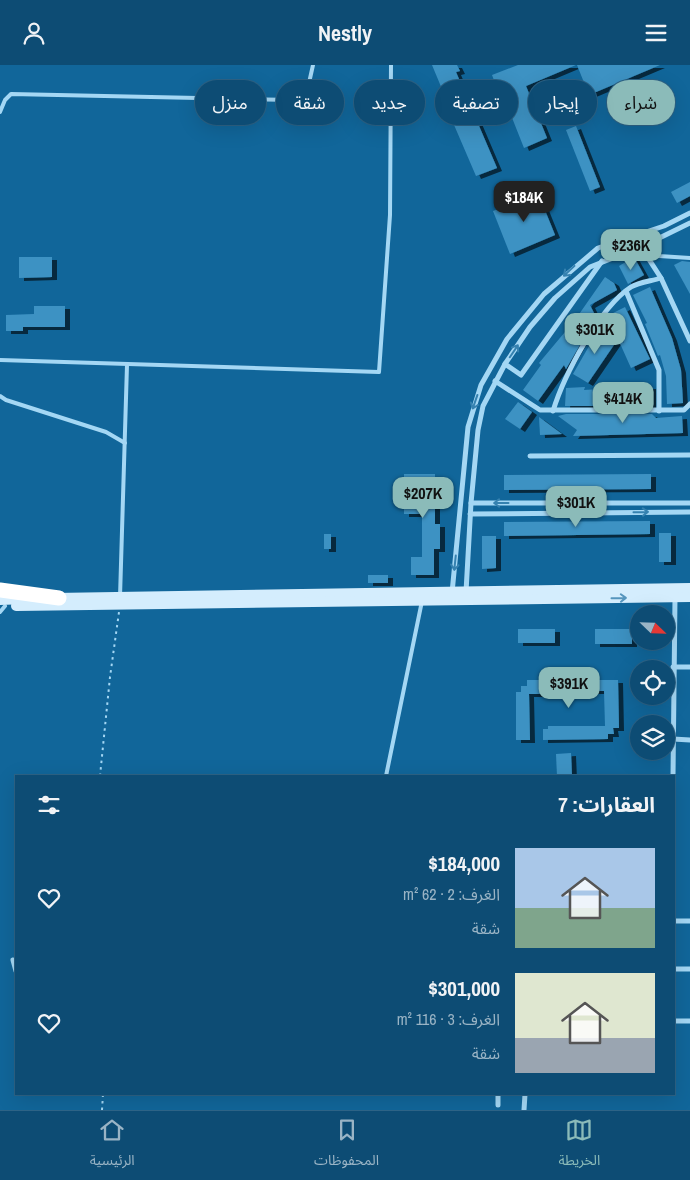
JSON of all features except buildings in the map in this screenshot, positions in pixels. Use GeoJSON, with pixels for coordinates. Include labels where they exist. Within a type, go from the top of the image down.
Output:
{"type":"FeatureCollection","features":[{"type":"Feature","properties":{"kind":"highway"},"geometry":{"type":"LineString","coordinates":[[0,590],[59,598]]}},
{"type":"Feature","properties":{"kind":"main road"},"geometry":{"type":"LineString","coordinates":[[466,596],[690,588]]}},
{"type":"Feature","properties":{"kind":"main road"},"geometry":{"type":"LineString","coordinates":[[1,606],[120,601],[452,595],[690,597]]}},
{"type":"Feature","properties":{"kind":"main road"},"geometry":{"type":"LineString","coordinates":[[1,606],[59,598],[120,601]]}},
{"type":"Feature","properties":{"kind":"street"},"geometry":{"type":"LineString","coordinates":[[452,595],[468,427],[473,405],[481,385],[507,339],[544,294],[598,248],[664,226],[690,213]]}},
{"type":"Feature","properties":{"kind":"street"},"geometry":{"type":"LineString","coordinates":[[466,596],[470,514],[478,430],[483,406],[505,364],[530,327],[555,298],[590,267],[603,260],[641,247],[690,223]]}},
{"type":"Feature","properties":{"kind":"street"},"geometry":{"type":"LineString","coordinates":[[641,247],[661,278],[690,341]]}},
{"type":"Feature","properties":{"kind":"street"},"geometry":{"type":"LineString","coordinates":[[505,364],[521,375],[603,260]]}},
{"type":"Feature","properties":{"kind":"street"},"geometry":{"type":"LineString","coordinates":[[553,411],[567,375],[583,346],[613,303],[632,286],[661,278]]}},
{"type":"Feature","properties":{"kind":"street"},"geometry":{"type":"LineString","coordinates":[[626,291],[660,370],[659,411]]}},
{"type":"Feature","properties":{"kind":"street"},"geometry":{"type":"LineString","coordinates":[[495,381],[540,410],[659,411],[684,410],[690,404]]}},
{"type":"Feature","properties":{"kind":"street"},"geometry":{"type":"LineString","coordinates":[[530,456],[690,455]]}},
{"type":"Feature","properties":{"kind":"street"},"geometry":{"type":"LineString","coordinates":[[471,503],[690,503]]}},
{"type":"Feature","properties":{"kind":"street"},"geometry":{"type":"LineString","coordinates":[[470,514],[690,512]]}},
{"type":"Feature","properties":{"kind":"street"},"geometry":{"type":"LineString","coordinates":[[674,660],[675,597]]}},
{"type":"Feature","properties":{"kind":"street"},"geometry":{"type":"LineString","coordinates":[[675,667],[690,667]]}},
{"type":"Feature","properties":{"kind":"street"},"geometry":{"type":"LineString","coordinates":[[675,739],[690,740]]}},
{"type":"Feature","properties":{"kind":"street"},"geometry":{"type":"LineString","coordinates":[[673,760],[673,775]]}},
{"type":"Feature","properties":{"kind":"street"},"geometry":{"type":"LineString","coordinates":[[675,921],[690,921]]}},
{"type":"Feature","properties":{"kind":"street"},"geometry":{"type":"LineString","coordinates":[[13,960],[15,967]]}},
{"type":"Feature","properties":{"kind":"street"},"geometry":{"type":"LineString","coordinates":[[675,969],[690,969]]}},
{"type":"Feature","properties":{"kind":"street"},"geometry":{"type":"LineString","coordinates":[[675,1021],[690,1021]]}},
{"type":"Feature","properties":{"kind":"street"},"geometry":{"type":"LineString","coordinates":[[498,1095],[498,1105]]}},
{"type":"Feature","properties":{"kind":"street"},"geometry":{"type":"LineString","coordinates":[[524,1110],[525,1095]]}},
{"type":"Feature","properties":{"kind":"lane"},"geometry":{"type":"LineString","coordinates":[[0,112],[5,100],[11,94],[291,100],[309,83],[313,65]]}},
{"type":"Feature","properties":{"kind":"lane"},"geometry":{"type":"LineString","coordinates":[[0,360],[379,372],[390,215],[392,65]]}},
{"type":"Feature","properties":{"kind":"lane"},"geometry":{"type":"LineString","coordinates":[[641,247],[659,256],[690,258]]}},
{"type":"Feature","properties":{"kind":"lane"},"geometry":{"type":"LineString","coordinates":[[120,601],[127,365]]}},
{"type":"Feature","properties":{"kind":"lane"},"geometry":{"type":"LineString","coordinates":[[0,397],[106,432],[125,443]]}},
{"type":"Feature","properties":{"kind":"lane"},"geometry":{"type":"LineString","coordinates":[[386,775],[422,596]]}},
{"type":"Feature","properties":{"kind":"path"},"geometry":{"type":"LineString","coordinates":[[100,775],[120,601]]}},
{"type":"Feature","properties":{"kind":"path"},"geometry":{"type":"LineString","coordinates":[[102,1095],[102,1110]]}}]}
